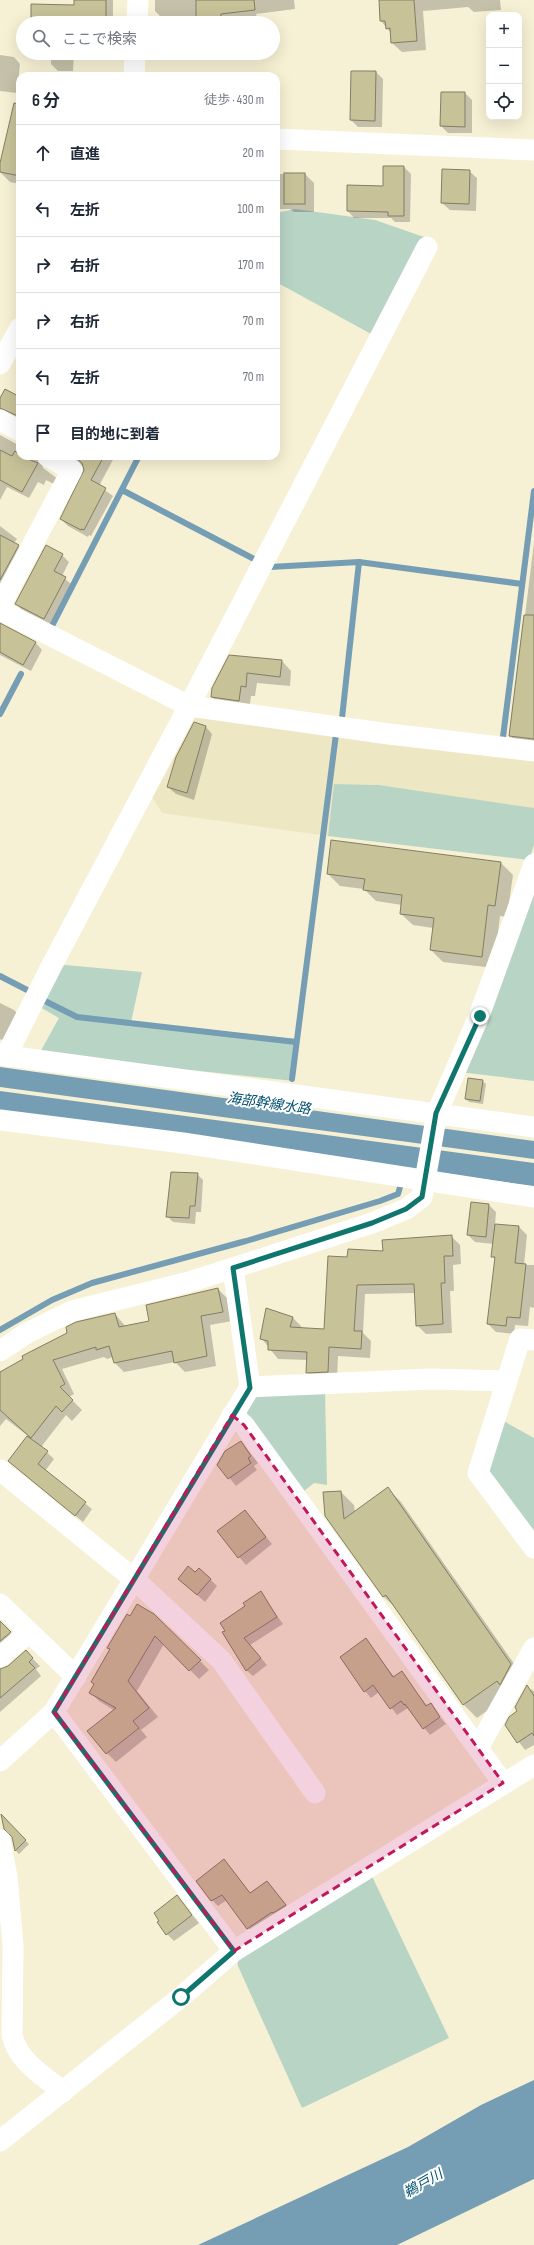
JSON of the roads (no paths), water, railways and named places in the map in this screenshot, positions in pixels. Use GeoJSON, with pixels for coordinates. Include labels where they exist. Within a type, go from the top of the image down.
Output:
{"type":"FeatureCollection","features":[{"type":"Feature","properties":{"kind":"street"},"geometry":{"type":"LineString","coordinates":[[137,16],[138,0]]}},
{"type":"Feature","properties":{"kind":"street"},"geometry":{"type":"LineString","coordinates":[[134,72],[135,60]]}},
{"type":"Feature","properties":{"kind":"street"},"geometry":{"type":"LineString","coordinates":[[280,139],[534,150]]}},
{"type":"Feature","properties":{"kind":"street"},"geometry":{"type":"LineString","coordinates":[[427,247],[189,706],[3,1056],[436,1117],[534,1127]]}},
{"type":"Feature","properties":{"kind":"street"},"geometry":{"type":"LineString","coordinates":[[0,364],[16,335]]}},
{"type":"Feature","properties":{"kind":"street"},"geometry":{"type":"LineString","coordinates":[[0,420],[16,429]]}},
{"type":"Feature","properties":{"kind":"street"},"geometry":{"type":"LineString","coordinates":[[0,606],[72,470],[55,460]]}},
{"type":"Feature","properties":{"kind":"street"},"geometry":{"type":"LineString","coordinates":[[0,610],[189,706],[389,734],[534,751]]}},
{"type":"Feature","properties":{"kind":"street"},"geometry":{"type":"LineString","coordinates":[[0,1351],[27,1333],[72,1311],[189,1282],[372,1223],[406,1209],[422,1197],[436,1117],[480,1016],[534,864]]}},
{"type":"Feature","properties":{"kind":"street"},"geometry":{"type":"LineString","coordinates":[[0,1120],[183,1143],[410,1176],[425,1182],[534,1197]]}},
{"type":"Feature","properties":{"kind":"street"},"geometry":{"type":"LineString","coordinates":[[0,1761],[54,1712],[232,1415],[250,1388],[233,1268]]}},
{"type":"Feature","properties":{"kind":"street"},"geometry":{"type":"LineString","coordinates":[[534,1340],[520,1339],[478,1473],[534,1548]]}},
{"type":"Feature","properties":{"kind":"street"},"geometry":{"type":"LineString","coordinates":[[250,1388],[432,1379],[506,1381]]}},
{"type":"Feature","properties":{"kind":"street"},"geometry":{"type":"LineString","coordinates":[[232,1415],[244,1425],[503,1783]]}},
{"type":"Feature","properties":{"kind":"street"},"geometry":{"type":"LineString","coordinates":[[0,1470],[134,1579],[220,1660],[315,1793]]}},
{"type":"Feature","properties":{"kind":"street"},"geometry":{"type":"LineString","coordinates":[[0,1604],[76,1677]]}},
{"type":"Feature","properties":{"kind":"street"},"geometry":{"type":"LineString","coordinates":[[0,1657],[29,1632]]}},
{"type":"Feature","properties":{"kind":"street"},"geometry":{"type":"LineString","coordinates":[[478,1748],[534,1648]]}},
{"type":"Feature","properties":{"kind":"street"},"geometry":{"type":"LineString","coordinates":[[54,1712],[234,1951]]}},
{"type":"Feature","properties":{"kind":"street"},"geometry":{"type":"LineString","coordinates":[[0,2141],[181,1997],[234,1951],[446,1821],[503,1783],[534,1765]]}},
{"type":"Feature","properties":{"kind":"street"},"geometry":{"type":"LineString","coordinates":[[0,1840],[7,1877],[13,1945],[12,2035],[15,2048],[21,2057],[63,2092]]}},
{"type":"Feature","properties":{"kind":"water"},"geometry":{"type":"Polygon","coordinates":[[[0,1067],[534,1141],[534,1159],[0,1087],[0,1067]]]}},
{"type":"Feature","properties":{"kind":"water"},"geometry":{"type":"Polygon","coordinates":[[[0,1091],[534,1163],[534,1186],[0,1113],[0,1091]]]}},
{"type":"Feature","properties":{"kind":"water","name":"鵜戸川"},"geometry":{"type":"Polygon","coordinates":[[[534,2080],[534,2179],[397,2245],[198,2245],[408,2147],[481,2105],[534,2080]]]}},
{"type":"Feature","properties":{"kind":"waterway"},"geometry":{"type":"LineString","coordinates":[[52,626],[137,460]]}},
{"type":"Feature","properties":{"kind":"waterway"},"geometry":{"type":"LineString","coordinates":[[122,490],[254,559]]}},
{"type":"Feature","properties":{"kind":"waterway"},"geometry":{"type":"LineString","coordinates":[[503,737],[534,491]]}},
{"type":"Feature","properties":{"kind":"waterway"},"geometry":{"type":"LineString","coordinates":[[270,567],[359,562],[522,584]]}},
{"type":"Feature","properties":{"kind":"waterway"},"geometry":{"type":"LineString","coordinates":[[342,718],[359,562]]}},
{"type":"Feature","properties":{"kind":"waterway"},"geometry":{"type":"LineString","coordinates":[[0,714],[21,674]]}},
{"type":"Feature","properties":{"kind":"waterway"},"geometry":{"type":"LineString","coordinates":[[292,1079],[336,734]]}},
{"type":"Feature","properties":{"kind":"waterway"},"geometry":{"type":"LineString","coordinates":[[0,976],[31,992]]}},
{"type":"Feature","properties":{"kind":"waterway"},"geometry":{"type":"LineString","coordinates":[[41,999],[77,1017],[296,1042]]}},
{"type":"Feature","properties":{"kind":"waterway"},"geometry":{"type":"LineString","coordinates":[[0,1330],[52,1300],[92,1283],[246,1241],[380,1201],[398,1194],[400,1187]]}},
{"type":"Feature","properties":{"kind":"water label","name":"海部幹線水路"},"geometry":{"type":"Point","coordinates":[269,1103]}}]}
